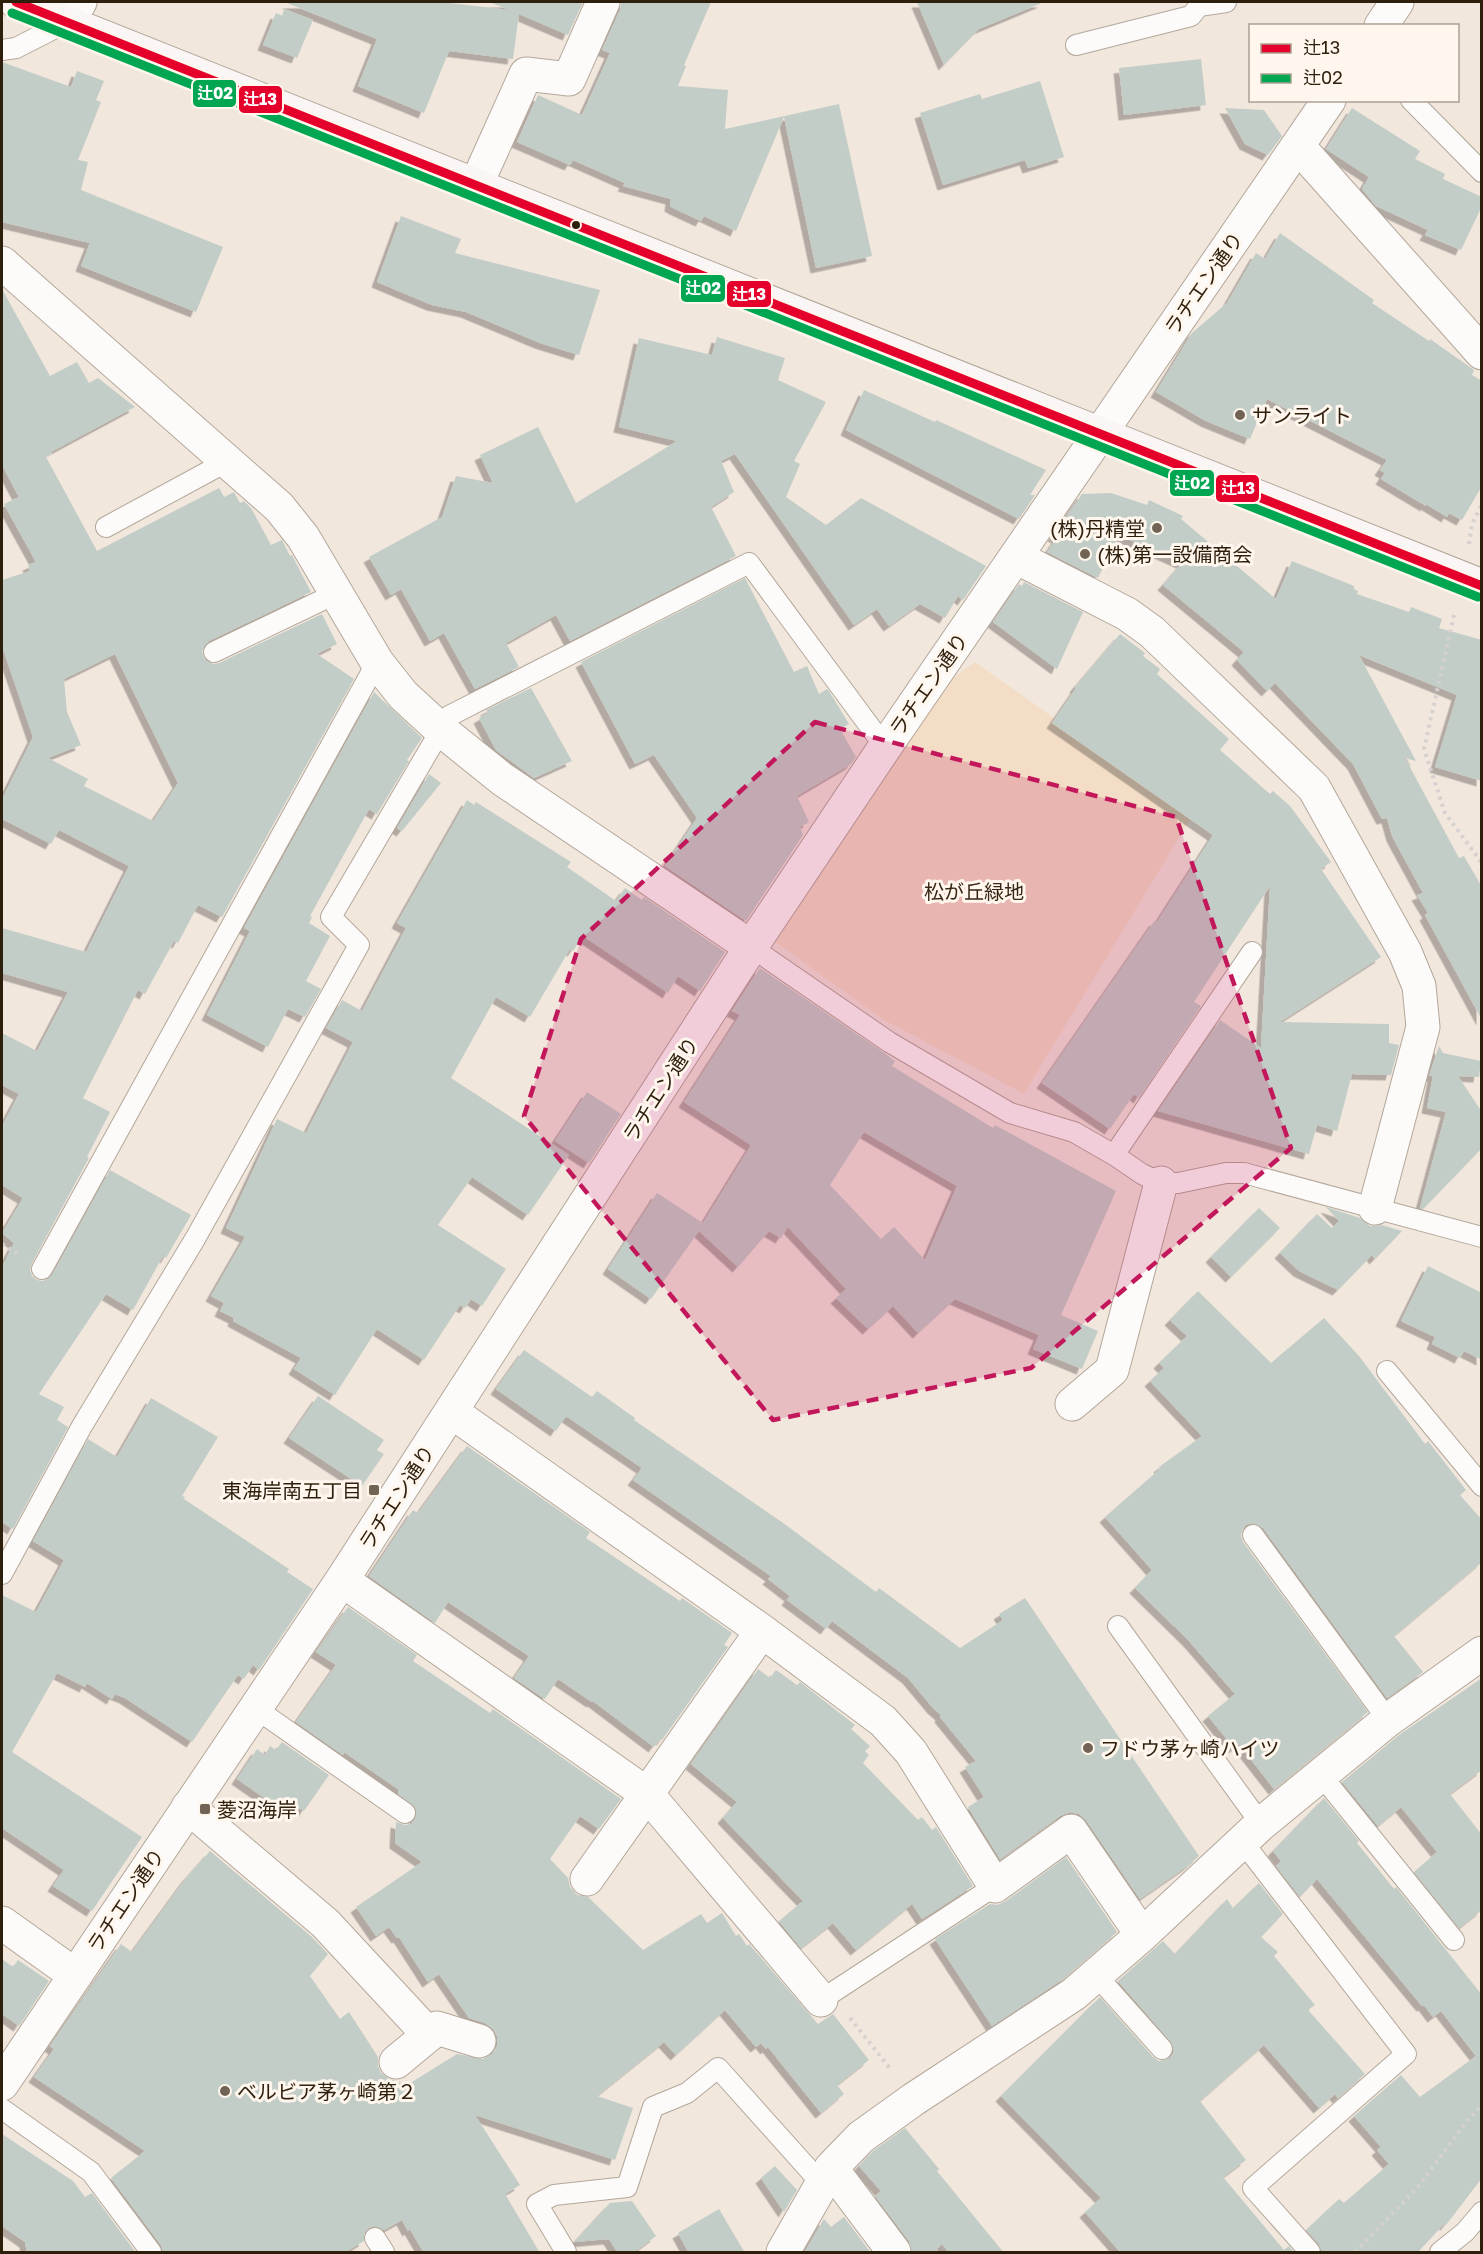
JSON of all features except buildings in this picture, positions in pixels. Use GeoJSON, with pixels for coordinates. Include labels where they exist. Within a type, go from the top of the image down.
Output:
{"type":"FeatureCollection","features":[{"type":"Feature","properties":{"kind":"street"},"geometry":{"type":"LineString","coordinates":[[15,2],[74,12],[476,185],[1482,586]]}},
{"type":"Feature","properties":{"kind":"street"},"geometry":{"type":"LineString","coordinates":[[476,185],[526,74],[569,79],[603,2]]}},
{"type":"Feature","properties":{"kind":"street"},"geometry":{"type":"LineString","coordinates":[[1381,24],[1397,2]]}},
{"type":"Feature","properties":{"kind":"street","name":"ラチエン通り"},"geometry":{"type":"LineString","coordinates":[[2,2084],[342,1580],[751,947],[885,747],[1328,102]]}},
{"type":"Feature","properties":{"kind":"street"},"geometry":{"type":"LineString","coordinates":[[1298,146],[1482,353]]}},
{"type":"Feature","properties":{"kind":"street"},"geometry":{"type":"LineString","coordinates":[[2,263],[279,507],[303,537],[377,662],[403,694],[440,729],[502,779],[751,947]]}},
{"type":"Feature","properties":{"kind":"street"},"geometry":{"type":"LineString","coordinates":[[1016,557],[1127,614],[1152,632],[1314,788],[1405,952],[1419,986],[1423,1027],[1375,1208]]}},
{"type":"Feature","properties":{"kind":"street"},"geometry":{"type":"LineString","coordinates":[[1072,1404],[1112,1370],[1161,1183]]}},
{"type":"Feature","properties":{"kind":"street"},"geometry":{"type":"LineString","coordinates":[[452,1412],[762,1631],[883,1721],[911,1752],[995,1886],[1071,1831],[1142,1935]]}},
{"type":"Feature","properties":{"kind":"street"},"geometry":{"type":"LineString","coordinates":[[342,1580],[647,1794],[826,1997]]}},
{"type":"Feature","properties":{"kind":"street"},"geometry":{"type":"LineString","coordinates":[[587,1880],[762,1631]]}},
{"type":"Feature","properties":{"kind":"street"},"geometry":{"type":"LineString","coordinates":[[783,2253],[826,2175],[861,2137],[914,2099],[1074,1994],[1142,1935],[1251,1833],[1388,1720],[1482,1653]]}},
{"type":"Feature","properties":{"kind":"street"},"geometry":{"type":"LineString","coordinates":[[188,1807],[326,1923],[429,2035]]}},
{"type":"Feature","properties":{"kind":"street"},"geometry":{"type":"LineString","coordinates":[[2,1923],[75,1975]]}},
{"type":"Feature","properties":{"kind":"street"},"geometry":{"type":"LineString","coordinates":[[396,2062],[437,2028],[479,2041]]}},
{"type":"Feature","properties":{"kind":"street"},"geometry":{"type":"LineString","coordinates":[[826,2175],[894,2253]]}},
{"type":"Feature","properties":{"kind":"lane"},"geometry":{"type":"LineString","coordinates":[[1076,45],[1191,16],[1199,6],[1226,2]]}},
{"type":"Feature","properties":{"kind":"lane"},"geometry":{"type":"LineString","coordinates":[[2,50],[16,48],[74,12]]}},
{"type":"Feature","properties":{"kind":"lane"},"geometry":{"type":"LineString","coordinates":[[1413,102],[1482,172]]}},
{"type":"Feature","properties":{"kind":"lane"},"geometry":{"type":"LineString","coordinates":[[106,527],[226,462]]}},
{"type":"Feature","properties":{"kind":"lane"},"geometry":{"type":"LineString","coordinates":[[2,1574],[82,1426],[195,1239],[359,945],[331,917],[449,716],[749,563],[885,747]]}},
{"type":"Feature","properties":{"kind":"lane"},"geometry":{"type":"LineString","coordinates":[[213,652],[337,593]]}},
{"type":"Feature","properties":{"kind":"lane"},"geometry":{"type":"LineString","coordinates":[[42,1269],[377,662]]}},
{"type":"Feature","properties":{"kind":"lane"},"geometry":{"type":"LineString","coordinates":[[751,947],[889,1042],[1010,1113],[1074,1132],[1142,1174],[1161,1183],[1178,1183],[1226,1173],[1244,1173],[1482,1238]]}},
{"type":"Feature","properties":{"kind":"lane"},"geometry":{"type":"LineString","coordinates":[[1114,1155],[1252,952]]}},
{"type":"Feature","properties":{"kind":"lane"},"geometry":{"type":"LineString","coordinates":[[1387,1371],[1482,1486]]}},
{"type":"Feature","properties":{"kind":"lane"},"geometry":{"type":"LineString","coordinates":[[1253,1535],[1388,1720]]}},
{"type":"Feature","properties":{"kind":"lane"},"geometry":{"type":"LineString","coordinates":[[1118,1626],[1251,1833],[1406,2054],[1253,2188],[1310,2253]]}},
{"type":"Feature","properties":{"kind":"lane"},"geometry":{"type":"LineString","coordinates":[[255,1708],[405,1813]]}},
{"type":"Feature","properties":{"kind":"lane"},"geometry":{"type":"LineString","coordinates":[[1321,1775],[1454,1940]]}},
{"type":"Feature","properties":{"kind":"lane"},"geometry":{"type":"LineString","coordinates":[[826,1997],[995,1886]]}},
{"type":"Feature","properties":{"kind":"lane"},"geometry":{"type":"LineString","coordinates":[[1096,1975],[1162,2049]]}},
{"type":"Feature","properties":{"kind":"lane"},"geometry":{"type":"LineString","coordinates":[[566,2253],[537,2204],[554,2195],[627,2187],[653,2107],[687,2093],[718,2068],[826,2175]]}},
{"type":"Feature","properties":{"kind":"lane"},"geometry":{"type":"LineString","coordinates":[[2,2109],[91,2172],[152,2253]]}},
{"type":"Feature","properties":{"kind":"lane"},"geometry":{"type":"LineString","coordinates":[[1440,2253],[1465,2232],[1482,2212]]}},
{"type":"Feature","properties":{"kind":"path"},"geometry":{"type":"LineString","coordinates":[[1469,545],[1472,524],[1482,504]]}},
{"type":"Feature","properties":{"kind":"path"},"geometry":{"type":"LineString","coordinates":[[1455,611],[1424,749],[1445,813],[1482,863]]}},
{"type":"Feature","properties":{"kind":"path"},"geometry":{"type":"LineString","coordinates":[[826,1997],[914,2099]]}},
{"type":"Feature","properties":{"kind":"path"},"geometry":{"type":"LineString","coordinates":[[1355,2253],[1418,2187],[1467,2121],[1482,2105]]}},
{"type":"Feature","properties":{"kind":"highlighted area"},"geometry":{"type":"Polygon","coordinates":[[[815,722],[1176,817],[1291,1148],[1031,1368],[773,1420],[524,1116],[581,939],[815,722]]]}},
{"type":"Feature","properties":{"kind":"green space","name":"松が丘緑地"},"geometry":{"type":"Polygon","coordinates":[[[975,662],[1192,816],[1024,1094],[884,1020],[767,936],[921,701],[975,662]]]}},
{"type":"Feature","properties":{"kind":"transit line","name":"辻13"},"geometry":{"type":"LineString","coordinates":[[16,2],[1482,586]]}},
{"type":"Feature","properties":{"kind":"transit line","name":"辻02"},"geometry":{"type":"LineString","coordinates":[[12,13],[1478,597]]}},
{"type":"Feature","properties":{"kind":"place","name":"サンライト"},"geometry":{"type":"Point","coordinates":[1240,415]}},
{"type":"Feature","properties":{"kind":"place","name":"(株)丹精堂"},"geometry":{"type":"Point","coordinates":[1157,528]}},
{"type":"Feature","properties":{"kind":"place","name":"(株)第一設備商会"},"geometry":{"type":"Point","coordinates":[1085,554]}},
{"type":"Feature","properties":{"kind":"place","name":"東海岸南五丁目"},"geometry":{"type":"Point","coordinates":[374,1490]}},
{"type":"Feature","properties":{"kind":"place","name":"フドウ茅ヶ崎ハイツ"},"geometry":{"type":"Point","coordinates":[1088,1748]}},
{"type":"Feature","properties":{"kind":"place","name":"菱沼海岸"},"geometry":{"type":"Point","coordinates":[205,1809]}},
{"type":"Feature","properties":{"kind":"place","name":"ベルビア茅ヶ崎第２"},"geometry":{"type":"Point","coordinates":[225,2091]}}]}
